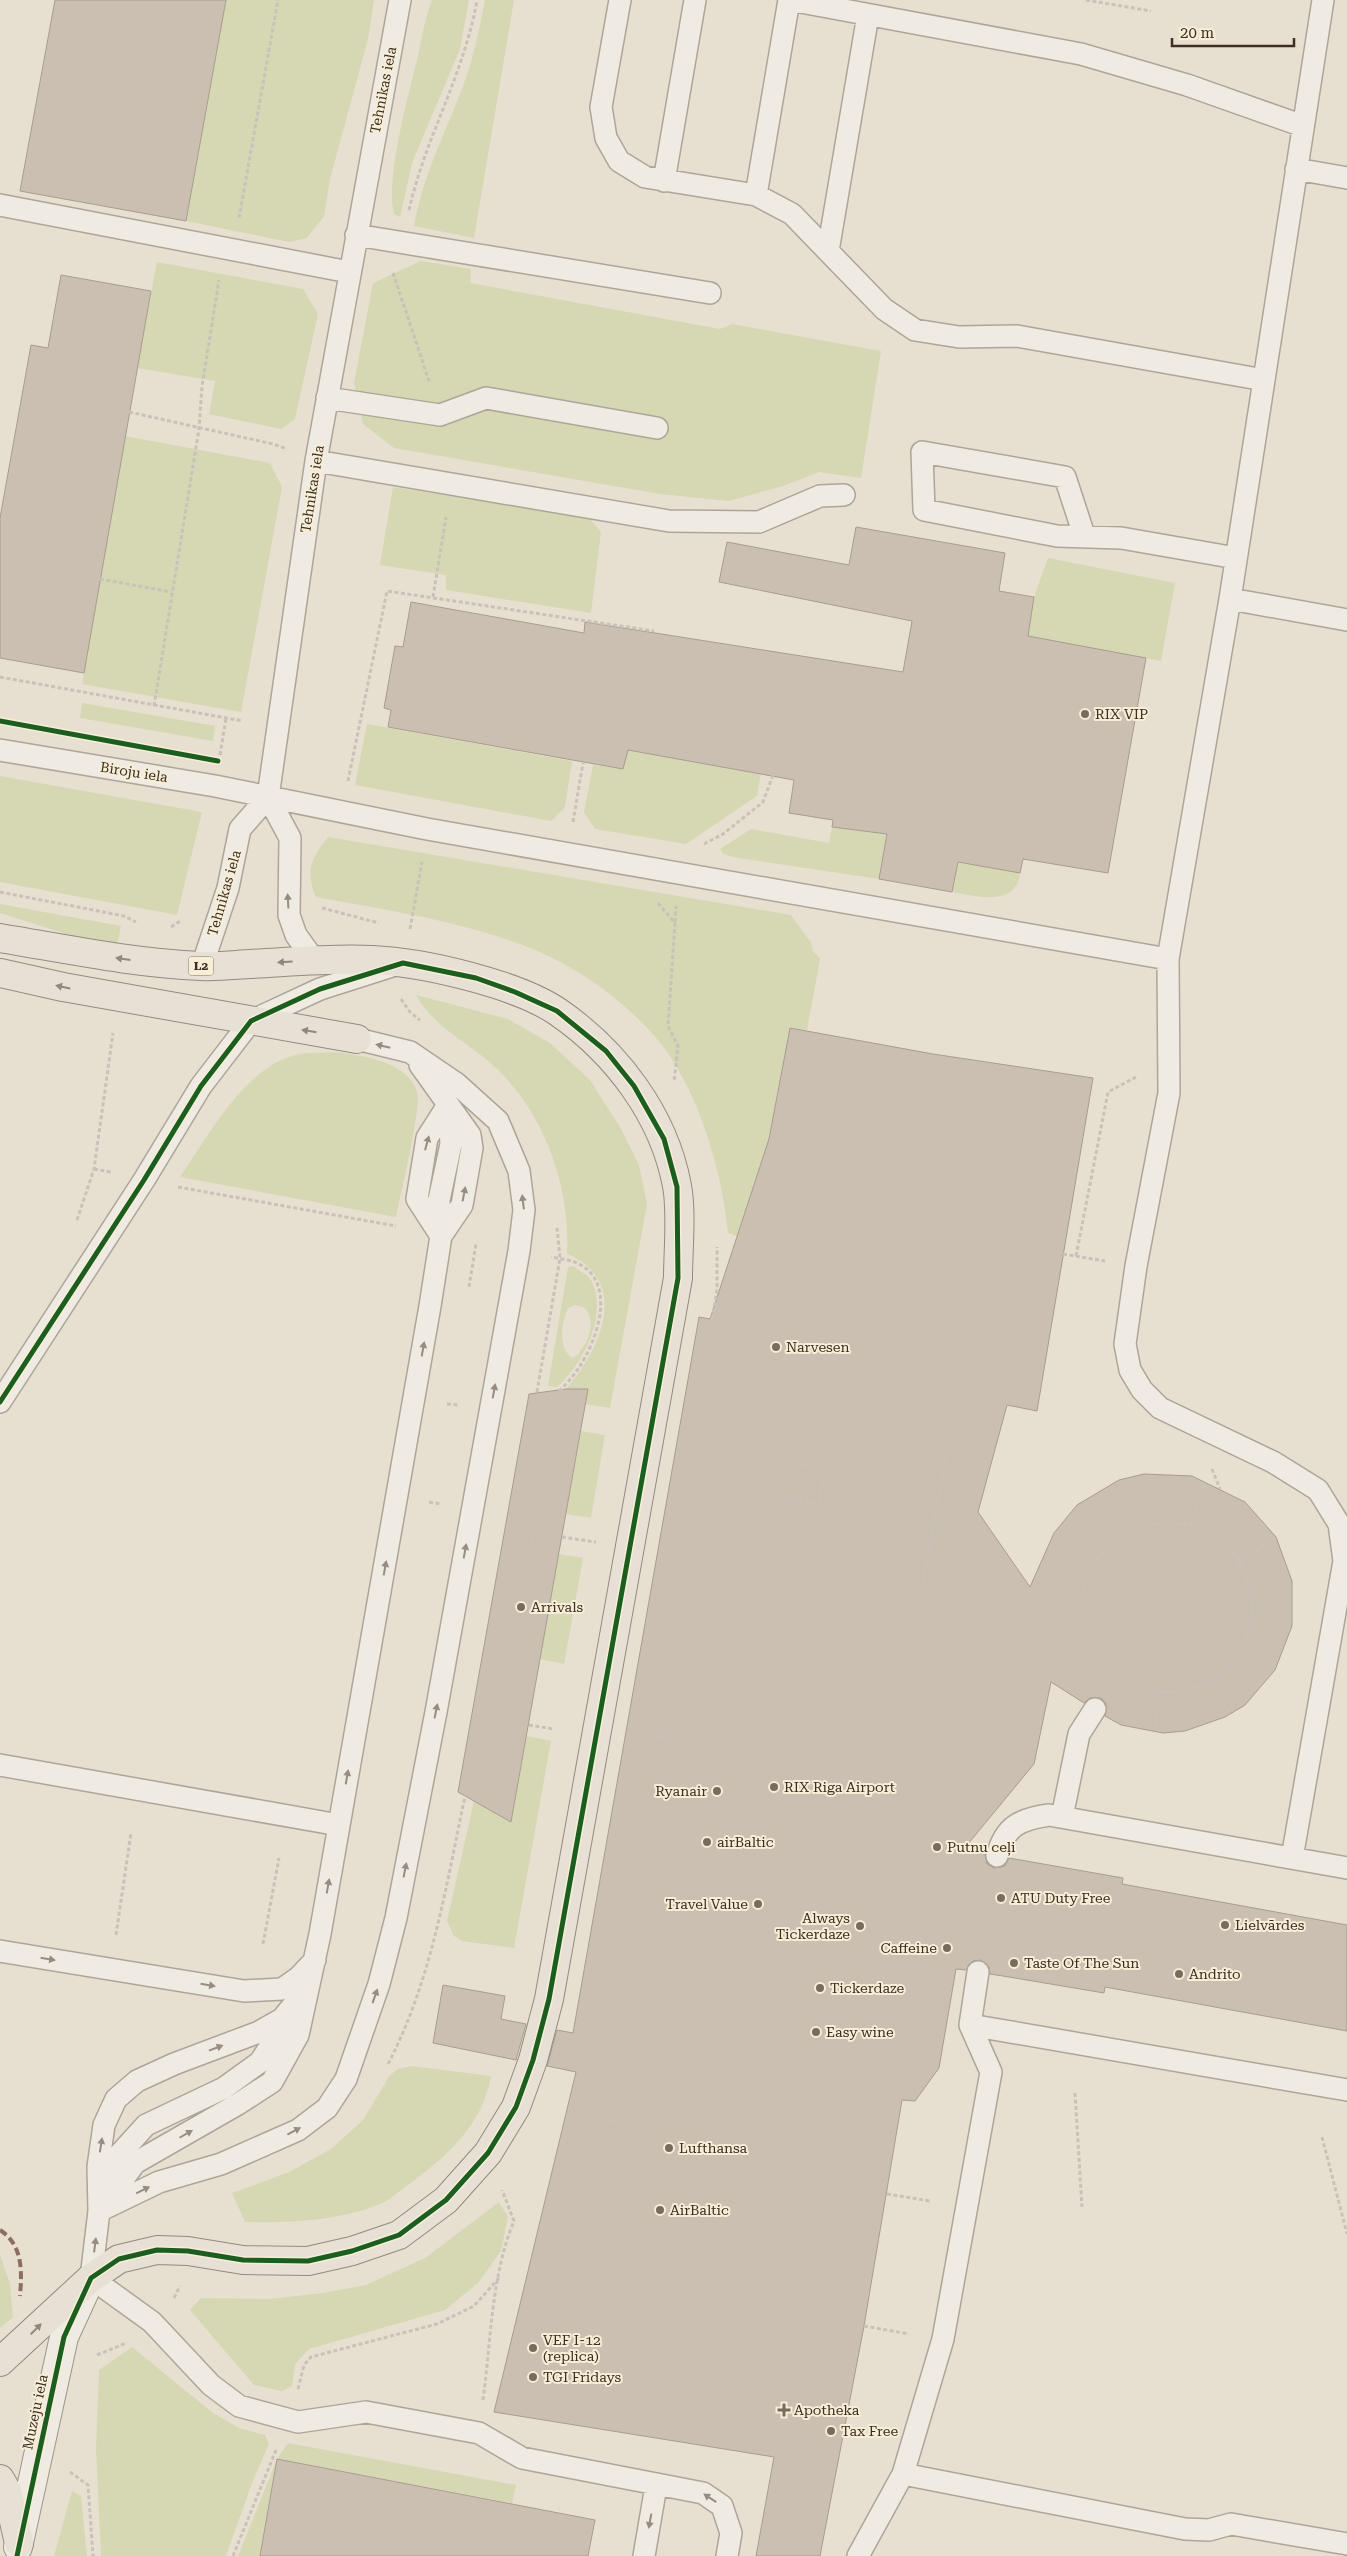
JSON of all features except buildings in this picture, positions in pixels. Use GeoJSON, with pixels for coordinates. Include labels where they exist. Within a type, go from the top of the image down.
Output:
{"type":"FeatureCollection","features":[{"type":"Feature","properties":{"kind":"main road","name":"L2"},"geometry":{"type":"LineString","coordinates":[[0,938],[123,960],[202,966],[314,960],[373,960],[403,963]]}},
{"type":"Feature","properties":{"kind":"main road"},"geometry":{"type":"LineString","coordinates":[[0,2362],[91,2278],[119,2259],[157,2250],[188,2251],[243,2260],[308,2261],[352,2251],[399,2235],[446,2200],[488,2153],[516,2107],[533,2060],[548,1999],[678,1278],[677,1187],[664,1138],[634,1086],[606,1051],[556,1011],[515,992],[476,978],[403,963]]}},
{"type":"Feature","properties":{"kind":"main road"},"geometry":{"type":"LineString","coordinates":[[0,973],[63,987],[251,1022],[357,1039]]}},
{"type":"Feature","properties":{"kind":"main road"},"geometry":{"type":"LineString","coordinates":[[0,2479],[7,2491],[18,2550]]}},
{"type":"Feature","properties":{"kind":"street","name":"Muzeju iela"},"geometry":{"type":"LineString","coordinates":[[18,2550],[64,2337],[91,2278]]}},
{"type":"Feature","properties":{"kind":"lane","name":"Tehnikas iela"},"geometry":{"type":"LineString","coordinates":[[202,966],[228,888],[240,829],[268,797],[316,461],[400,0]]}},
{"type":"Feature","properties":{"kind":"lane"},"geometry":{"type":"LineString","coordinates":[[620,0],[601,107],[606,138],[619,161],[645,177],[756,195],[792,214],[884,309],[915,330],[959,337],[1017,336],[1264,380]]}},
{"type":"Feature","properties":{"kind":"lane"},"geometry":{"type":"LineString","coordinates":[[664,181],[695,0]]}},
{"type":"Feature","properties":{"kind":"lane"},"geometry":{"type":"LineString","coordinates":[[756,195],[790,0],[1080,54],[1187,85],[1303,126]]}},
{"type":"Feature","properties":{"kind":"lane"},"geometry":{"type":"LineString","coordinates":[[1292,1858],[1344,1561],[1339,1524],[1318,1490],[1273,1462],[1160,1408],[1142,1390],[1130,1370],[1125,1344],[1126,1321],[1169,1094],[1168,959],[1230,598],[1323,0]]}},
{"type":"Feature","properties":{"kind":"lane"},"geometry":{"type":"LineString","coordinates":[[828,251],[868,15]]}},
{"type":"Feature","properties":{"kind":"lane"},"geometry":{"type":"LineString","coordinates":[[1296,169],[1347,178]]}},
{"type":"Feature","properties":{"kind":"lane"},"geometry":{"type":"LineString","coordinates":[[0,205],[349,272]]}},
{"type":"Feature","properties":{"kind":"lane"},"geometry":{"type":"LineString","coordinates":[[356,234],[710,293]]}},
{"type":"Feature","properties":{"kind":"lane"},"geometry":{"type":"LineString","coordinates":[[327,398],[440,416],[486,398],[657,428]]}},
{"type":"Feature","properties":{"kind":"lane"},"geometry":{"type":"LineString","coordinates":[[1084,535],[1065,477],[922,452],[924,510],[1057,536],[1084,535],[1121,538],[1236,558]]}},
{"type":"Feature","properties":{"kind":"lane"},"geometry":{"type":"LineString","coordinates":[[316,461],[669,521],[759,522],[820,496],[844,495]]}},
{"type":"Feature","properties":{"kind":"lane"},"geometry":{"type":"LineString","coordinates":[[1230,598],[1347,620]]}},
{"type":"Feature","properties":{"kind":"lane","name":"Biroju iela"},"geometry":{"type":"LineString","coordinates":[[0,750],[215,786],[427,829],[1168,959]]}},
{"type":"Feature","properties":{"kind":"lane"},"geometry":{"type":"LineString","coordinates":[[268,797],[290,838],[289,915],[296,935],[314,960]]}},
{"type":"Feature","properties":{"kind":"lane"},"geometry":{"type":"LineString","coordinates":[[0,1402],[144,1180],[201,1086],[251,1022],[320,989],[403,963]]}},
{"type":"Feature","properties":{"kind":"lane"},"geometry":{"type":"LineString","coordinates":[[100,2211],[159,2182],[221,2164],[298,2130],[327,2108],[346,2079],[379,1984],[396,1918],[436,1712],[519,1251],[524,1210],[519,1171],[498,1121],[457,1084],[410,1052],[357,1039]]}},
{"type":"Feature","properties":{"kind":"lane"},"geometry":{"type":"LineString","coordinates":[[100,2211],[135,2163],[238,2104],[272,2082],[298,2035],[315,1960],[398,1495],[441,1236],[462,1205],[472,1148],[470,1135],[410,1052]]}},
{"type":"Feature","properties":{"kind":"lane"},"geometry":{"type":"LineString","coordinates":[[441,1236],[417,1199],[427,1138],[448,1105]]}},
{"type":"Feature","properties":{"kind":"lane"},"geometry":{"type":"LineString","coordinates":[[1062,1817],[1079,1734],[1095,1710]]}},
{"type":"Feature","properties":{"kind":"lane"},"geometry":{"type":"LineString","coordinates":[[0,1765],[339,1824]]}},
{"type":"Feature","properties":{"kind":"lane"},"geometry":{"type":"LineString","coordinates":[[997,1856],[1001,1841],[1010,1828],[1029,1818],[1049,1815],[1347,1868]]}},
{"type":"Feature","properties":{"kind":"lane"},"geometry":{"type":"LineString","coordinates":[[0,1951],[244,1991],[282,1989],[299,1978],[315,1960]]}},
{"type":"Feature","properties":{"kind":"lane"},"geometry":{"type":"LineString","coordinates":[[858,2556],[903,2474],[943,2339],[991,2072],[970,2024],[978,1972]]}},
{"type":"Feature","properties":{"kind":"lane"},"geometry":{"type":"LineString","coordinates":[[310,1984],[298,2003],[282,2019],[259,2032],[174,2064],[137,2081],[116,2100],[104,2125],[99,2159],[100,2211],[91,2278],[152,2322],[211,2385],[239,2406],[298,2422],[366,2412],[479,2433],[522,2458],[656,2486],[703,2493],[722,2506],[731,2534],[727,2556]]}},
{"type":"Feature","properties":{"kind":"lane"},"geometry":{"type":"LineString","coordinates":[[970,2024],[1347,2090]]}},
{"type":"Feature","properties":{"kind":"lane"},"geometry":{"type":"LineString","coordinates":[[903,2474],[1185,2529],[1209,2530],[1231,2524],[1347,2544]]}},
{"type":"Feature","properties":{"kind":"lane"},"geometry":{"type":"LineString","coordinates":[[644,2556],[656,2486]]}},
{"type":"Feature","properties":{"kind":"path"},"geometry":{"type":"LineString","coordinates":[[154,706],[171,592],[199,429],[202,386],[220,272],[234,250],[278,0]]}},
{"type":"Feature","properties":{"kind":"path"},"geometry":{"type":"LineString","coordinates":[[407,215],[417,173],[460,69],[477,0]]}},
{"type":"Feature","properties":{"kind":"path"},"geometry":{"type":"LineString","coordinates":[[1086,0],[1151,11]]}},
{"type":"Feature","properties":{"kind":"path"},"geometry":{"type":"LineString","coordinates":[[129,412],[273,444],[316,461]]}},
{"type":"Feature","properties":{"kind":"path"},"geometry":{"type":"LineString","coordinates":[[433,598],[452,483]]}},
{"type":"Feature","properties":{"kind":"path"},"geometry":{"type":"LineString","coordinates":[[100,579],[171,592]]}},
{"type":"Feature","properties":{"kind":"path"},"geometry":{"type":"LineString","coordinates":[[347,790],[387,591],[654,630]]}},
{"type":"Feature","properties":{"kind":"path"},"geometry":{"type":"LineString","coordinates":[[0,677],[243,721]]}},
{"type":"Feature","properties":{"kind":"path"},"geometry":{"type":"LineString","coordinates":[[572,829],[583,763]]}},
{"type":"Feature","properties":{"kind":"path"},"geometry":{"type":"LineString","coordinates":[[699,847],[722,834],[763,802],[773,775]]}},
{"type":"Feature","properties":{"kind":"path"},"geometry":{"type":"LineString","coordinates":[[410,930],[427,829]]}},
{"type":"Feature","properties":{"kind":"path"},"geometry":{"type":"LineString","coordinates":[[625,864],[675,923],[668,1026],[678,1046],[673,1092]]}},
{"type":"Feature","properties":{"kind":"path"},"geometry":{"type":"LineString","coordinates":[[0,892],[124,916],[137,923],[140,929]]}},
{"type":"Feature","properties":{"kind":"path"},"geometry":{"type":"LineString","coordinates":[[166,931],[188,916]]}},
{"type":"Feature","properties":{"kind":"path"},"geometry":{"type":"LineString","coordinates":[[72,1228],[94,1169],[113,1028]]}},
{"type":"Feature","properties":{"kind":"path"},"geometry":{"type":"LineString","coordinates":[[1076,1256],[1108,1092],[1169,1058]]}},
{"type":"Feature","properties":{"kind":"path"},"geometry":{"type":"LineString","coordinates":[[94,1169],[580,1264],[596,1280],[601,1297],[596,1332],[584,1359],[561,1390],[534,1412]]}},
{"type":"Feature","properties":{"kind":"path"},"geometry":{"type":"LineString","coordinates":[[923,1580],[947,1451]]}},
{"type":"Feature","properties":{"kind":"path"},"geometry":{"type":"LineString","coordinates":[[780,1498],[819,1504],[825,1469],[786,1462]]}},
{"type":"Feature","properties":{"kind":"path"},"geometry":{"type":"LineString","coordinates":[[1191,1525],[1206,1482]]}},
{"type":"Feature","properties":{"kind":"path"},"geometry":{"type":"LineString","coordinates":[[1084,1590],[1094,1563],[1112,1542],[1136,1528],[1163,1522],[1191,1525],[1216,1537],[1239,1562],[1249,1582],[1253,1609],[1248,1636],[1233,1661],[1212,1680],[1186,1690],[1158,1692],[1155,1731]]}},
{"type":"Feature","properties":{"kind":"path"},"geometry":{"type":"LineString","coordinates":[[532,1546],[534,1532],[552,1535]]}},
{"type":"Feature","properties":{"kind":"path"},"geometry":{"type":"LineString","coordinates":[[562,1537],[586,1541]]}},
{"type":"Feature","properties":{"kind":"path"},"geometry":{"type":"LineString","coordinates":[[1239,1562],[1276,1537]]}},
{"type":"Feature","properties":{"kind":"path"},"geometry":{"type":"LineString","coordinates":[[1212,1680],[1230,1714]]}},
{"type":"Feature","properties":{"kind":"path"},"geometry":{"type":"LineString","coordinates":[[529,1724],[553,1729]]}},
{"type":"Feature","properties":{"kind":"path"},"geometry":{"type":"LineString","coordinates":[[650,1736],[683,1741]]}},
{"type":"Feature","properties":{"kind":"path"},"geometry":{"type":"LineString","coordinates":[[116,1935],[131,1833]]}},
{"type":"Feature","properties":{"kind":"path"},"geometry":{"type":"LineString","coordinates":[[263,1944],[279,1858]]}},
{"type":"Feature","properties":{"kind":"path"},"geometry":{"type":"LineString","coordinates":[[1075,2094],[1082,2207]]}},
{"type":"Feature","properties":{"kind":"path"},"geometry":{"type":"LineString","coordinates":[[602,2119],[621,2123]]}},
{"type":"Feature","properties":{"kind":"path"},"geometry":{"type":"LineString","coordinates":[[1322,2137],[1347,2234]]}},
{"type":"Feature","properties":{"kind":"path"},"geometry":{"type":"LineString","coordinates":[[479,2433],[499,2278],[505,2243],[514,2222],[501,2187]]}},
{"type":"Feature","properties":{"kind":"path"},"geometry":{"type":"LineString","coordinates":[[887,2194],[930,2201]]}},
{"type":"Feature","properties":{"kind":"path"},"geometry":{"type":"LineString","coordinates":[[233,2556],[258,2488],[278,2444],[284,2418],[281,2399],[295,2396],[304,2365],[311,2357],[437,2324],[474,2306],[499,2278]]}},
{"type":"Feature","properties":{"kind":"path"},"geometry":{"type":"LineString","coordinates":[[864,2326],[909,2334]]}},
{"type":"Feature","properties":{"kind":"path"},"geometry":{"type":"LineString","coordinates":[[66,2469],[88,2485],[93,2556]]}},
{"type":"Feature","properties":{"kind":"green space"},"geometry":{"type":"Polygon","coordinates":[[[226,0],[374,0],[368,39],[330,179],[324,216],[307,238],[289,242],[186,221],[226,0]]]}},
{"type":"Feature","properties":{"kind":"green space"},"geometry":{"type":"Polygon","coordinates":[[[432,0],[469,0],[460,49],[412,163],[400,217],[394,214],[392,199],[395,158],[427,14],[432,0]]]}},
{"type":"Feature","properties":{"kind":"green space"},"geometry":{"type":"Polygon","coordinates":[[[485,0],[514,0],[474,238],[414,226],[423,189],[469,67],[485,0]]]}},
{"type":"Feature","properties":{"kind":"green space"},"geometry":{"type":"Polygon","coordinates":[[[421,261],[471,269],[470,283],[720,329],[732,324],[881,351],[861,478],[819,472],[783,486],[729,501],[660,494],[394,448],[363,424],[354,383],[373,283],[421,261]]]}},
{"type":"Feature","properties":{"kind":"green space"},"geometry":{"type":"Polygon","coordinates":[[[157,262],[303,289],[318,314],[295,419],[281,429],[209,414],[215,381],[137,368],[157,262]]]}},
{"type":"Feature","properties":{"kind":"green space"},"geometry":{"type":"Polygon","coordinates":[[[125,436],[270,463],[282,487],[241,712],[82,684],[125,436]]]}},
{"type":"Feature","properties":{"kind":"green space"},"geometry":{"type":"Polygon","coordinates":[[[393,487],[589,518],[601,532],[591,613],[446,590],[446,575],[380,565],[393,487]]]}},
{"type":"Feature","properties":{"kind":"green space"},"geometry":{"type":"Polygon","coordinates":[[[1048,558],[1175,583],[1161,661],[1028,636],[1034,597],[1048,558]]]}},
{"type":"Feature","properties":{"kind":"green space"},"geometry":{"type":"Polygon","coordinates":[[[82,703],[215,726],[213,741],[80,718],[82,703]]]}},
{"type":"Feature","properties":{"kind":"green space"},"geometry":{"type":"Polygon","coordinates":[[[367,724],[572,761],[565,807],[551,821],[355,785],[367,724]]]}},
{"type":"Feature","properties":{"kind":"green space"},"geometry":{"type":"Polygon","coordinates":[[[628,750],[761,773],[757,796],[686,844],[595,829],[584,812],[593,765],[623,769],[628,750]]]}},
{"type":"Feature","properties":{"kind":"green space"},"geometry":{"type":"Polygon","coordinates":[[[0,776],[202,812],[177,915],[0,882],[0,776]]]}},
{"type":"Feature","properties":{"kind":"green space"},"geometry":{"type":"Polygon","coordinates":[[[832,827],[887,833],[879,879],[732,857],[724,854],[720,849],[751,829],[829,843],[832,827]]]}},
{"type":"Feature","properties":{"kind":"green space"},"geometry":{"type":"Polygon","coordinates":[[[328,837],[791,915],[820,959],[807,1030],[790,1028],[769,1139],[737,1236],[728,1233],[716,1164],[692,1096],[669,1055],[635,1016],[607,992],[578,972],[536,951],[506,939],[443,922],[316,897],[310,872],[317,852],[328,837]]]}},
{"type":"Feature","properties":{"kind":"green space"},"geometry":{"type":"Polygon","coordinates":[[[958,862],[1020,873],[1017,884],[1011,891],[994,897],[972,896],[952,892],[958,862]]]}},
{"type":"Feature","properties":{"kind":"green space"},"geometry":{"type":"Polygon","coordinates":[[[0,904],[121,926],[117,947],[82,939],[0,913],[0,904]]]}},
{"type":"Feature","properties":{"kind":"green space"},"geometry":{"type":"Polygon","coordinates":[[[416,995],[508,1019],[550,1043],[590,1080],[620,1127],[639,1165],[647,1204],[610,1408],[585,1404],[588,1389],[566,1389],[590,1355],[598,1336],[604,1317],[604,1298],[599,1281],[587,1266],[567,1254],[564,1200],[558,1173],[549,1147],[537,1122],[522,1098],[505,1077],[486,1059],[439,1023],[416,995]]]}},
{"type":"Feature","properties":{"kind":"green space"},"geometry":{"type":"Polygon","coordinates":[[[334,1052],[369,1058],[394,1067],[404,1073],[412,1082],[417,1092],[418,1101],[414,1133],[396,1217],[180,1177],[231,1103],[263,1071],[281,1060],[300,1054],[334,1052]]]}},
{"type":"Feature","properties":{"kind":"green space"},"geometry":{"type":"Polygon","coordinates":[[[573,1266],[592,1281],[597,1311],[590,1340],[575,1367],[557,1387],[548,1386],[568,1267],[573,1266]],[[575,1305],[568,1308],[564,1320],[562,1334],[564,1348],[572,1358],[577,1356],[590,1333],[589,1314],[585,1308],[575,1305]]]}},
{"type":"Feature","properties":{"kind":"green space"},"geometry":{"type":"Polygon","coordinates":[[[581,1431],[605,1435],[591,1518],[566,1514],[581,1431]]]}},
{"type":"Feature","properties":{"kind":"green space"},"geometry":{"type":"Polygon","coordinates":[[[559,1554],[583,1558],[564,1664],[540,1659],[559,1554]]]}},
{"type":"Feature","properties":{"kind":"green space"},"geometry":{"type":"Polygon","coordinates":[[[527,1736],[551,1741],[514,1948],[462,1941],[454,1936],[447,1921],[474,1801],[511,1822],[527,1736]]]}},
{"type":"Feature","properties":{"kind":"green space"},"geometry":{"type":"Polygon","coordinates":[[[411,2066],[491,2076],[487,2094],[480,2110],[471,2125],[449,2151],[391,2198],[364,2210],[314,2220],[245,2222],[232,2193],[289,2172],[331,2149],[363,2120],[390,2075],[398,2069],[411,2066]]]}},
{"type":"Feature","properties":{"kind":"green space"},"geometry":{"type":"Polygon","coordinates":[[[499,2202],[508,2217],[501,2251],[478,2283],[445,2310],[309,2349],[295,2364],[292,2386],[282,2391],[254,2385],[190,2310],[201,2298],[269,2299],[323,2293],[366,2285],[425,2258],[499,2202]]]}},
{"type":"Feature","properties":{"kind":"green space"},"geometry":{"type":"Polygon","coordinates":[[[0,2255],[10,2284],[13,2317],[0,2328],[0,2255]]]}},
{"type":"Feature","properties":{"kind":"green space"},"geometry":{"type":"Polygon","coordinates":[[[132,2347],[213,2413],[239,2428],[265,2435],[269,2444],[252,2483],[226,2556],[101,2556],[96,2449],[99,2370],[132,2347]]]}},
{"type":"Feature","properties":{"kind":"green space"},"geometry":{"type":"Polygon","coordinates":[[[288,2443],[516,2485],[512,2503],[277,2459],[288,2443]]]}},
{"type":"Feature","properties":{"kind":"green space"},"geometry":{"type":"Polygon","coordinates":[[[277,2459],[260,2556],[238,2556],[277,2459]]]}},
{"type":"Feature","properties":{"kind":"green space"},"geometry":{"type":"Polygon","coordinates":[[[72,2491],[81,2496],[87,2556],[54,2556],[72,2491]]]}},
{"type":"Feature","properties":{"kind":"marked path"},"geometry":{"type":"LineString","coordinates":[[0,2230],[8,2236],[17,2251],[21,2268],[20,2296]]}},
{"type":"Feature","properties":{"kind":"cycle path"},"geometry":{"type":"LineString","coordinates":[[0,721],[218,761]]}},
{"type":"Feature","properties":{"kind":"cycle path"},"geometry":{"type":"LineString","coordinates":[[0,1402],[144,1180],[201,1086],[251,1021],[320,989],[403,963],[476,978],[515,992],[557,1011],[606,1051],[634,1086],[664,1139],[677,1187],[678,1278],[549,1999],[533,2060],[516,2107],[488,2153],[446,2200],[399,2235],[352,2251],[308,2261],[243,2260],[188,2251],[157,2250],[119,2259],[91,2278],[64,2337],[17,2556]]}},
{"type":"Feature","properties":{"kind":"place","name":"RIX VIP"},"geometry":{"type":"Point","coordinates":[1085,714]}},
{"type":"Feature","properties":{"kind":"place","name":"Narvesen"},"geometry":{"type":"Point","coordinates":[776,1347]}},
{"type":"Feature","properties":{"kind":"place","name":"Arrivals"},"geometry":{"type":"Point","coordinates":[521,1607]}},
{"type":"Feature","properties":{"kind":"place","name":"RIX Riga Airport"},"geometry":{"type":"Point","coordinates":[774,1787]}},
{"type":"Feature","properties":{"kind":"place","name":"Ryanair"},"geometry":{"type":"Point","coordinates":[717,1791]}},
{"type":"Feature","properties":{"kind":"place","name":"airBaltic"},"geometry":{"type":"Point","coordinates":[707,1842]}},
{"type":"Feature","properties":{"kind":"place","name":"Putnu ceļi"},"geometry":{"type":"Point","coordinates":[937,1847]}},
{"type":"Feature","properties":{"kind":"place","name":"ATU Duty Free"},"geometry":{"type":"Point","coordinates":[1001,1898]}},
{"type":"Feature","properties":{"kind":"place","name":"Travel Value"},"geometry":{"type":"Point","coordinates":[758,1904]}},
{"type":"Feature","properties":{"kind":"place","name":"Lielvārdes"},"geometry":{"type":"Point","coordinates":[1225,1925]}},
{"type":"Feature","properties":{"kind":"place","name":"Always Tickerdaze"},"geometry":{"type":"Point","coordinates":[860,1926]}},
{"type":"Feature","properties":{"kind":"place","name":"Caffeine"},"geometry":{"type":"Point","coordinates":[947,1948]}},
{"type":"Feature","properties":{"kind":"place","name":"Taste Of The Sun"},"geometry":{"type":"Point","coordinates":[1014,1963]}},
{"type":"Feature","properties":{"kind":"place","name":"Andrito"},"geometry":{"type":"Point","coordinates":[1179,1974]}},
{"type":"Feature","properties":{"kind":"place","name":"Tickerdaze"},"geometry":{"type":"Point","coordinates":[820,1988]}},
{"type":"Feature","properties":{"kind":"place","name":"Easy wine"},"geometry":{"type":"Point","coordinates":[816,2032]}},
{"type":"Feature","properties":{"kind":"place","name":"Lufthansa"},"geometry":{"type":"Point","coordinates":[669,2148]}},
{"type":"Feature","properties":{"kind":"place","name":"AirBaltic"},"geometry":{"type":"Point","coordinates":[660,2210]}},
{"type":"Feature","properties":{"kind":"place","name":"VEF I-12 (replica)"},"geometry":{"type":"Point","coordinates":[533,2348]}},
{"type":"Feature","properties":{"kind":"place","name":"TGI Fridays"},"geometry":{"type":"Point","coordinates":[533,2377]}},
{"type":"Feature","properties":{"kind":"place","name":"Apotheka"},"geometry":{"type":"Point","coordinates":[784,2410]}},
{"type":"Feature","properties":{"kind":"place","name":"Tax Free"},"geometry":{"type":"Point","coordinates":[831,2431]}}]}
